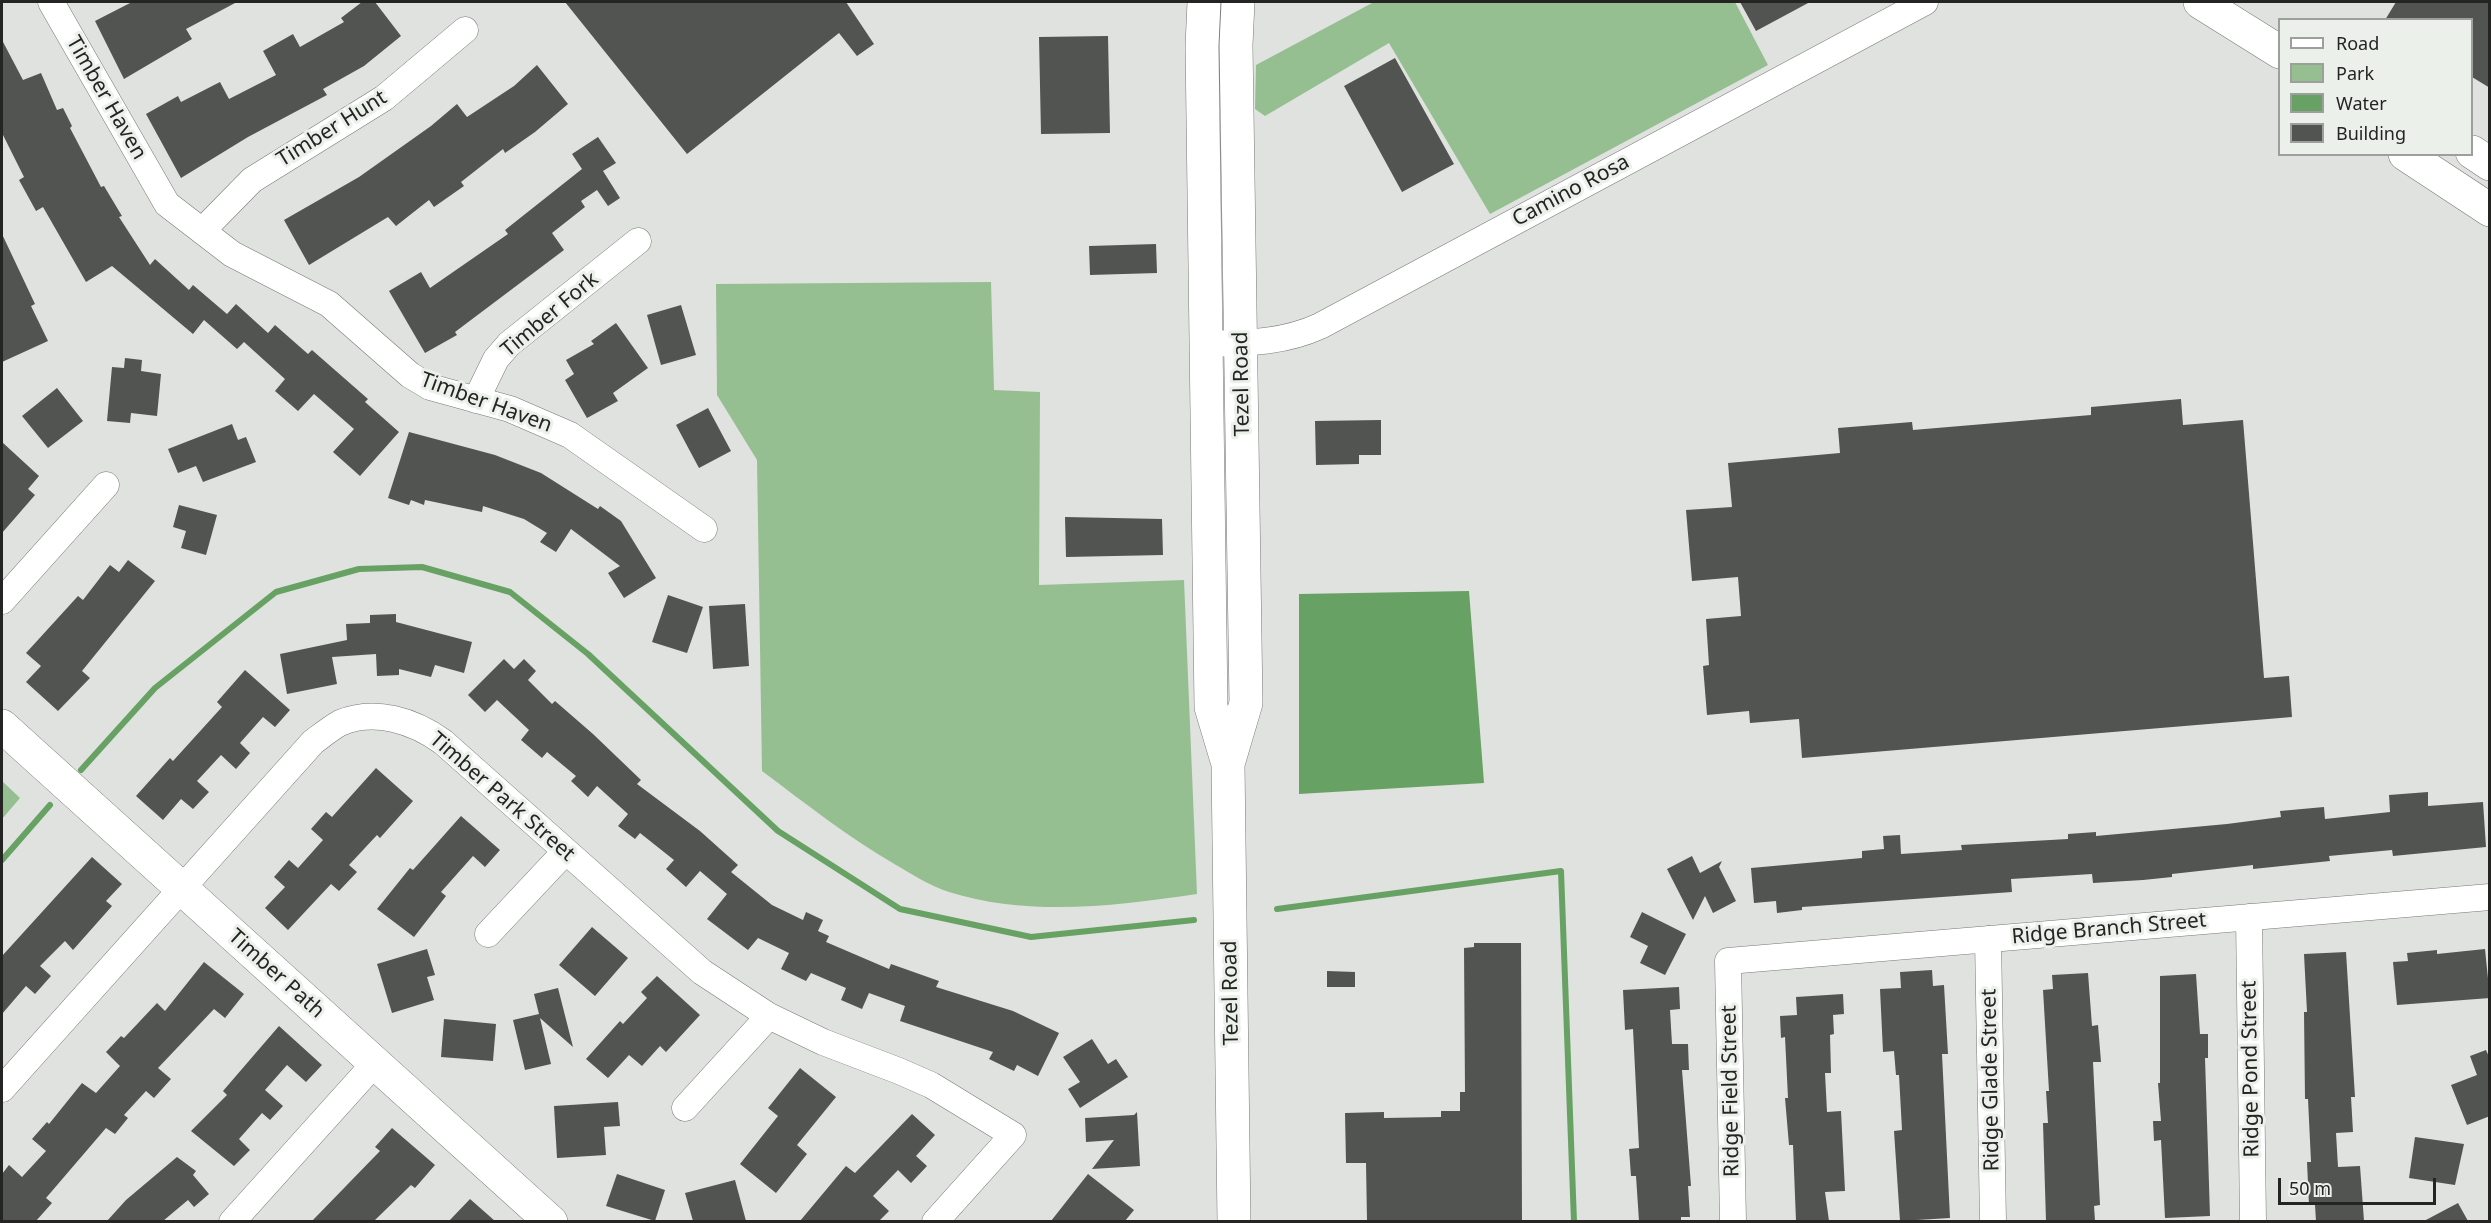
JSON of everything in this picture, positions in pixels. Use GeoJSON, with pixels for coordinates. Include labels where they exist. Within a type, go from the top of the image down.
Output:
{"type":"FeatureCollection","features":[{"type":"Feature","properties":{"kind":"main road"},"geometry":{"type":"LineString","coordinates":[[2200,2],[2278,51]]}},
{"type":"Feature","properties":{"kind":"main road","name":"Tezel Road"},"geometry":{"type":"LineString","coordinates":[[1204,4],[1211,708],[1228,764],[1234,1221]]}},
{"type":"Feature","properties":{"kind":"main road","name":"Tezel Road"},"geometry":{"type":"LineString","coordinates":[[1228,764],[1246,703],[1238,4]]}},
{"type":"Feature","properties":{"kind":"main road"},"geometry":{"type":"LineString","coordinates":[[2473,153],[2490,164]]}},
{"type":"Feature","properties":{"kind":"main road"},"geometry":{"type":"LineString","coordinates":[[2408,156],[2490,210]]}},
{"type":"Feature","properties":{"kind":"main road","name":"Timber Path"},"geometry":{"type":"LineString","coordinates":[[2,726],[551,1221]]}},
{"type":"Feature","properties":{"kind":"street","name":"Timber Haven"},"geometry":{"type":"LineString","coordinates":[[51,2],[167,204],[232,254],[328,304],[410,375],[430,387],[510,409],[570,435],[704,529]]}},
{"type":"Feature","properties":{"kind":"street","name":"Camino Rosa"},"geometry":{"type":"LineString","coordinates":[[1206,344],[1275,341],[1301,335],[1320,326],[1925,2]]}},
{"type":"Feature","properties":{"kind":"street"},"geometry":{"type":"LineString","coordinates":[[1204,4],[1238,4]]}},
{"type":"Feature","properties":{"kind":"street","name":"Timber Hunt"},"geometry":{"type":"LineString","coordinates":[[202,231],[252,180],[384,98],[465,30]]}},
{"type":"Feature","properties":{"kind":"street","name":"Timber Fork"},"geometry":{"type":"LineString","coordinates":[[476,400],[496,359],[509,344],[638,241]]}},
{"type":"Feature","properties":{"kind":"street"},"geometry":{"type":"LineString","coordinates":[[2,601],[106,485]]}},
{"type":"Feature","properties":{"kind":"street","name":"Timber Park Street"},"geometry":{"type":"LineString","coordinates":[[2,1089],[313,742],[339,724],[364,717],[404,720],[427,730],[702,972],[770,1016],[824,1042],[931,1085],[1013,1135],[935,1221]]}},
{"type":"Feature","properties":{"kind":"street"},"geometry":{"type":"LineString","coordinates":[[488,934],[565,852]]}},
{"type":"Feature","properties":{"kind":"street","name":"Ridge Branch Street"},"geometry":{"type":"LineString","coordinates":[[1728,962],[2490,897]]}},
{"type":"Feature","properties":{"kind":"street","name":"Ridge Pond Street"},"geometry":{"type":"LineString","coordinates":[[2249,917],[2253,1221]]}},
{"type":"Feature","properties":{"kind":"street","name":"Ridge Glade Street"},"geometry":{"type":"LineString","coordinates":[[1988,939],[1993,1221]]}},
{"type":"Feature","properties":{"kind":"street","name":"Ridge Field Street"},"geometry":{"type":"LineString","coordinates":[[1728,962],[1733,1221]]}},
{"type":"Feature","properties":{"kind":"street"},"geometry":{"type":"LineString","coordinates":[[685,1108],[770,1016]]}},
{"type":"Feature","properties":{"kind":"street"},"geometry":{"type":"LineString","coordinates":[[232,1221],[375,1063]]}},
{"type":"Feature","properties":{"kind":"green space"},"geometry":{"type":"Polygon","coordinates":[[[1374,2],[1735,2],[1768,65],[1490,214],[1389,43],[1265,116],[1255,109],[1256,65],[1374,2]]]}},
{"type":"Feature","properties":{"kind":"green space"},"geometry":{"type":"Polygon","coordinates":[[[991,282],[994,390],[1040,392],[1039,585],[1184,580],[1197,894],[1104,905],[1041,907],[979,900],[949,892],[921,880],[861,843],[762,771],[757,460],[717,395],[716,284],[991,282]]]}},
{"type":"Feature","properties":{"kind":"green space"},"geometry":{"type":"Polygon","coordinates":[[[2,781],[20,798],[2,819],[2,781]]]}},
{"type":"Feature","properties":{"kind":"water"},"geometry":{"type":"Polygon","coordinates":[[[1469,591],[1484,783],[1299,794],[1299,594],[1469,591]]]}},
{"type":"Feature","properties":{"kind":"building"},"geometry":{"type":"Polygon","coordinates":[[[132,2],[237,2],[186,29],[192,39],[124,79],[95,21],[132,2]]]}},
{"type":"Feature","properties":{"kind":"building"},"geometry":{"type":"Polygon","coordinates":[[[362,2],[375,2],[401,36],[364,66],[323,89],[327,95],[248,137],[181,178],[146,114],[178,96],[181,102],[220,82],[229,99],[276,75],[263,51],[293,34],[300,47],[344,22],[341,18],[362,2]]]}},
{"type":"Feature","properties":{"kind":"building"},"geometry":{"type":"Polygon","coordinates":[[[565,2],[846,2],[874,44],[857,56],[839,33],[687,154],[565,2]]]}},
{"type":"Feature","properties":{"kind":"building"},"geometry":{"type":"Polygon","coordinates":[[[1740,2],[1810,2],[1756,31],[1740,2]]]}},
{"type":"Feature","properties":{"kind":"building"},"geometry":{"type":"Polygon","coordinates":[[[2396,2],[2490,2],[2490,88],[2473,78],[2473,18],[2386,18],[2396,2]]]}},
{"type":"Feature","properties":{"kind":"building"},"geometry":{"type":"Polygon","coordinates":[[[1108,36],[1110,133],[1041,134],[1039,37],[1108,36]]]}},
{"type":"Feature","properties":{"kind":"building"},"geometry":{"type":"Polygon","coordinates":[[[2,40],[23,80],[41,73],[57,110],[63,108],[72,126],[70,128],[101,187],[104,186],[122,216],[119,217],[150,265],[155,259],[189,290],[193,285],[227,314],[236,304],[268,333],[275,325],[308,354],[312,350],[368,399],[365,402],[399,432],[360,476],[333,452],[354,429],[314,394],[298,411],[275,391],[285,379],[244,342],[237,349],[204,320],[193,334],[112,266],[86,282],[43,207],[36,211],[19,180],[24,177],[2,133],[2,40]]]}},
{"type":"Feature","properties":{"kind":"building"},"geometry":{"type":"Polygon","coordinates":[[[1395,58],[1454,164],[1402,192],[1344,86],[1395,58]]]}},
{"type":"Feature","properties":{"kind":"building"},"geometry":{"type":"Polygon","coordinates":[[[537,65],[568,104],[535,132],[505,153],[503,149],[461,182],[464,186],[434,207],[429,200],[396,226],[388,217],[309,265],[284,220],[359,177],[431,126],[457,104],[467,117],[514,86],[537,65]]]}},
{"type":"Feature","properties":{"kind":"building"},"geometry":{"type":"Polygon","coordinates":[[[598,137],[616,163],[603,171],[620,198],[608,206],[597,190],[581,201],[585,207],[552,233],[564,250],[455,332],[457,335],[425,353],[389,291],[421,272],[430,288],[508,234],[505,230],[582,169],[572,154],[598,137]]]}},
{"type":"Feature","properties":{"kind":"building"},"geometry":{"type":"Polygon","coordinates":[[[2,234],[35,304],[31,306],[48,341],[2,362],[2,234]]]}},
{"type":"Feature","properties":{"kind":"building"},"geometry":{"type":"Polygon","coordinates":[[[1156,244],[1157,273],[1090,275],[1089,246],[1156,244]]]}},
{"type":"Feature","properties":{"kind":"building"},"geometry":{"type":"Polygon","coordinates":[[[681,305],[696,355],[661,365],[647,315],[681,305]]]}},
{"type":"Feature","properties":{"kind":"building"},"geometry":{"type":"Polygon","coordinates":[[[616,323],[648,368],[613,393],[618,401],[587,418],[565,380],[574,374],[566,360],[594,344],[591,341],[616,323]]]}},
{"type":"Feature","properties":{"kind":"building"},"geometry":{"type":"Polygon","coordinates":[[[125,358],[142,360],[141,371],[161,374],[157,416],[131,413],[130,423],[107,421],[112,367],[124,368],[125,358]]]}},
{"type":"Feature","properties":{"kind":"building"},"geometry":{"type":"Polygon","coordinates":[[[57,388],[83,421],[48,448],[22,416],[57,388]]]}},
{"type":"Feature","properties":{"kind":"building"},"geometry":{"type":"Polygon","coordinates":[[[2181,399],[2183,425],[2243,420],[2264,678],[2289,676],[2292,717],[1802,758],[1799,719],[1750,723],[1749,711],[1707,715],[1703,666],[1709,665],[1706,619],[1741,616],[1738,577],[1692,581],[1686,510],[1732,507],[1728,463],[1840,453],[1838,428],[1912,422],[1913,430],[2091,415],[2091,407],[2181,399]]]}},
{"type":"Feature","properties":{"kind":"building"},"geometry":{"type":"Polygon","coordinates":[[[708,408],[731,451],[699,468],[676,425],[708,408]]]}},
{"type":"Feature","properties":{"kind":"building"},"geometry":{"type":"Polygon","coordinates":[[[1381,420],[1381,455],[1359,455],[1359,464],[1316,465],[1315,421],[1381,420]]]}},
{"type":"Feature","properties":{"kind":"building"},"geometry":{"type":"Polygon","coordinates":[[[232,424],[238,440],[246,437],[256,462],[203,482],[196,466],[178,473],[168,449],[232,424]]]}},
{"type":"Feature","properties":{"kind":"building"},"geometry":{"type":"Polygon","coordinates":[[[409,432],[495,455],[541,473],[598,509],[600,506],[621,521],[656,578],[624,598],[608,573],[620,566],[571,529],[556,552],[540,542],[547,533],[524,519],[483,506],[482,512],[425,500],[424,505],[411,500],[409,505],[388,498],[409,432]]]}},
{"type":"Feature","properties":{"kind":"building"},"geometry":{"type":"Polygon","coordinates":[[[2,442],[39,476],[28,489],[35,495],[2,533],[2,442]]]}},
{"type":"Feature","properties":{"kind":"building"},"geometry":{"type":"Polygon","coordinates":[[[179,505],[217,515],[206,555],[181,548],[186,531],[173,527],[179,505]]]}},
{"type":"Feature","properties":{"kind":"building"},"geometry":{"type":"Polygon","coordinates":[[[1065,517],[1162,519],[1163,555],[1066,557],[1065,517]]]}},
{"type":"Feature","properties":{"kind":"building"},"geometry":{"type":"Polygon","coordinates":[[[128,560],[155,581],[82,671],[90,678],[58,711],[26,682],[41,666],[26,653],[78,596],[83,600],[110,565],[119,572],[128,560]]]}},
{"type":"Feature","properties":{"kind":"building"},"geometry":{"type":"Polygon","coordinates":[[[668,595],[703,607],[687,653],[652,642],[668,595]]]}},
{"type":"Feature","properties":{"kind":"building"},"geometry":{"type":"Polygon","coordinates":[[[745,604],[749,666],[713,669],[709,606],[745,604]]]}},
{"type":"Feature","properties":{"kind":"building"},"geometry":{"type":"Polygon","coordinates":[[[396,614],[396,622],[472,642],[464,673],[435,665],[431,677],[399,669],[399,675],[377,676],[376,654],[332,657],[337,684],[287,694],[280,654],[347,640],[346,624],[370,623],[370,615],[396,614]]]}},
{"type":"Feature","properties":{"kind":"building"},"geometry":{"type":"Polygon","coordinates":[[[504,659],[514,669],[524,659],[536,671],[528,680],[552,704],[555,701],[593,734],[641,780],[637,784],[700,831],[738,865],[731,872],[772,905],[803,920],[806,912],[823,920],[818,931],[829,936],[826,942],[889,969],[891,964],[939,981],[936,987],[1013,1011],[1059,1033],[1038,1076],[1017,1065],[1014,1071],[989,1059],[993,1052],[900,1021],[905,1006],[869,993],[862,1009],[841,1000],[846,988],[811,973],[806,981],[781,969],[789,953],[758,938],[748,950],[707,919],[727,894],[700,871],[686,887],[666,869],[674,860],[640,833],[635,839],[618,826],[628,814],[597,786],[588,797],[571,781],[576,776],[547,752],[542,758],[521,740],[529,730],[497,700],[485,712],[468,695],[504,659]]]}},
{"type":"Feature","properties":{"kind":"building"},"geometry":{"type":"Polygon","coordinates":[[[245,670],[290,710],[275,727],[263,717],[240,743],[250,753],[236,769],[221,755],[197,781],[209,792],[193,809],[181,799],[163,820],[136,796],[170,758],[173,761],[222,707],[217,702],[245,670]]]}},
{"type":"Feature","properties":{"kind":"building"},"geometry":{"type":"Polygon","coordinates":[[[376,768],[413,801],[380,838],[377,835],[349,865],[357,872],[339,891],[331,884],[288,930],[265,908],[285,887],[274,877],[289,860],[298,868],[323,840],[311,829],[326,812],[332,817],[376,768]]]}},
{"type":"Feature","properties":{"kind":"building"},"geometry":{"type":"Polygon","coordinates":[[[2428,792],[2428,806],[2483,802],[2486,847],[2393,856],[2392,850],[2329,856],[2330,861],[2253,869],[2253,865],[2172,874],[2172,877],[2143,880],[2093,883],[2092,874],[2011,879],[2012,892],[1802,907],[1802,910],[1777,913],[1776,901],[1754,903],[1751,868],[1862,858],[1862,851],[1884,849],[1883,836],[1900,835],[1901,854],[1962,850],[1961,845],[2068,839],[2068,834],[2096,832],[2096,836],[2227,824],[2281,817],[2280,811],[2324,807],[2325,819],[2390,812],[2389,795],[2428,792]]]}},
{"type":"Feature","properties":{"kind":"building"},"geometry":{"type":"Polygon","coordinates":[[[461,816],[500,850],[485,867],[473,856],[441,892],[446,896],[414,937],[377,909],[410,868],[413,870],[461,816]]]}},
{"type":"Feature","properties":{"kind":"building"},"geometry":{"type":"Polygon","coordinates":[[[1692,856],[1700,873],[1722,861],[1719,867],[1736,901],[1713,913],[1705,896],[1693,920],[1667,869],[1692,856]]]}},
{"type":"Feature","properties":{"kind":"building"},"geometry":{"type":"Polygon","coordinates":[[[92,857],[122,884],[106,901],[112,906],[73,950],[65,941],[40,966],[51,976],[35,994],[26,986],[2,1014],[2,956],[92,857]]]}},
{"type":"Feature","properties":{"kind":"building"},"geometry":{"type":"Polygon","coordinates":[[[1642,912],[1686,934],[1665,975],[1640,963],[1648,946],[1630,937],[1642,912]]]}},
{"type":"Feature","properties":{"kind":"building"},"geometry":{"type":"Polygon","coordinates":[[[592,927],[628,958],[595,996],[559,965],[592,927]]]}},
{"type":"Feature","properties":{"kind":"building"},"geometry":{"type":"Polygon","coordinates":[[[1474,943],[1521,943],[1522,1221],[1367,1221],[1366,1163],[1346,1163],[1345,1113],[1384,1112],[1384,1118],[1441,1117],[1441,1111],[1460,1111],[1460,1092],[1465,1092],[1464,948],[1474,947],[1474,943]]]}},
{"type":"Feature","properties":{"kind":"building"},"geometry":{"type":"Polygon","coordinates":[[[427,949],[435,975],[427,977],[434,1000],[392,1013],[377,964],[427,949]]]}},
{"type":"Feature","properties":{"kind":"building"},"geometry":{"type":"Polygon","coordinates":[[[2485,949],[2490,998],[2397,1005],[2393,962],[2408,961],[2407,953],[2437,950],[2437,954],[2485,949]]]}},
{"type":"Feature","properties":{"kind":"building"},"geometry":{"type":"Polygon","coordinates":[[[2346,952],[2355,1097],[2351,1097],[2353,1132],[2336,1133],[2338,1167],[2360,1166],[2364,1221],[2316,1221],[2315,1205],[2309,1205],[2307,1162],[2311,1162],[2308,1099],[2305,1099],[2304,1012],[2307,1012],[2304,954],[2346,952]]]}},
{"type":"Feature","properties":{"kind":"building"},"geometry":{"type":"Polygon","coordinates":[[[204,962],[244,994],[225,1018],[214,1009],[158,1068],[171,1079],[154,1098],[146,1091],[124,1115],[128,1118],[115,1134],[106,1128],[46,1198],[52,1203],[36,1221],[2,1221],[2,1174],[9,1165],[22,1177],[46,1151],[32,1139],[47,1122],[49,1124],[82,1083],[96,1093],[120,1066],[106,1052],[121,1036],[124,1038],[157,1003],[165,1011],[204,962]]]}},
{"type":"Feature","properties":{"kind":"building"},"geometry":{"type":"Polygon","coordinates":[[[1932,970],[1933,986],[1944,985],[1948,1054],[1942,1054],[1950,1218],[1900,1221],[1894,1131],[1902,1130],[1899,1075],[1896,1075],[1894,1051],[1883,1052],[1880,989],[1901,988],[1900,972],[1932,970]]]}},
{"type":"Feature","properties":{"kind":"building"},"geometry":{"type":"Polygon","coordinates":[[[1327,971],[1355,972],[1355,987],[1327,987],[1327,971]]]}},
{"type":"Feature","properties":{"kind":"building"},"geometry":{"type":"Polygon","coordinates":[[[2088,973],[2092,1026],[2098,1025],[2101,1062],[2093,1062],[2100,1205],[2094,1206],[2095,1221],[2046,1221],[2043,1123],[2048,1123],[2046,1091],[2049,1091],[2043,990],[2053,989],[2052,975],[2088,973]]]}},
{"type":"Feature","properties":{"kind":"building"},"geometry":{"type":"Polygon","coordinates":[[[2196,974],[2200,1034],[2208,1034],[2208,1058],[2205,1058],[2210,1216],[2165,1218],[2161,1140],[2154,1141],[2153,1121],[2161,1121],[2158,1083],[2160,1083],[2160,976],[2196,974]]]}},
{"type":"Feature","properties":{"kind":"building"},"geometry":{"type":"Polygon","coordinates":[[[657,976],[700,1015],[666,1052],[660,1046],[642,1066],[629,1055],[608,1078],[586,1059],[620,1021],[623,1024],[647,998],[641,992],[657,976]]]}},
{"type":"Feature","properties":{"kind":"building"},"geometry":{"type":"Polygon","coordinates":[[[1679,987],[1680,1009],[1670,1010],[1672,1044],[1688,1044],[1689,1070],[1682,1070],[1691,1186],[1688,1186],[1690,1217],[1681,1217],[1681,1221],[1639,1221],[1636,1176],[1631,1176],[1629,1149],[1639,1148],[1633,1029],[1625,1030],[1623,990],[1679,987]]]}},
{"type":"Feature","properties":{"kind":"building"},"geometry":{"type":"Polygon","coordinates":[[[558,988],[573,1047],[540,1018],[551,1064],[525,1070],[513,1020],[539,1014],[534,994],[558,988]]]}},
{"type":"Feature","properties":{"kind":"building"},"geometry":{"type":"Polygon","coordinates":[[[1843,994],[1844,1014],[1833,1015],[1834,1034],[1830,1035],[1831,1073],[1825,1073],[1827,1112],[1841,1111],[1845,1191],[1825,1192],[1829,1221],[1796,1221],[1793,1145],[1789,1145],[1785,1098],[1788,1098],[1785,1037],[1781,1038],[1780,1016],[1797,1015],[1796,997],[1843,994]]]}},
{"type":"Feature","properties":{"kind":"building"},"geometry":{"type":"Polygon","coordinates":[[[444,1019],[496,1024],[493,1061],[441,1057],[444,1019]]]}},
{"type":"Feature","properties":{"kind":"building"},"geometry":{"type":"Polygon","coordinates":[[[279,1026],[322,1065],[306,1082],[287,1065],[265,1090],[283,1106],[270,1120],[262,1113],[239,1139],[250,1150],[234,1166],[191,1131],[227,1095],[223,1091],[279,1026]]]}},
{"type":"Feature","properties":{"kind":"building"},"geometry":{"type":"Polygon","coordinates":[[[1092,1039],[1108,1064],[1116,1059],[1128,1077],[1080,1108],[1068,1089],[1080,1082],[1063,1057],[1092,1039]]]}},
{"type":"Feature","properties":{"kind":"building"},"geometry":{"type":"Polygon","coordinates":[[[2486,1050],[2490,1059],[2490,1116],[2467,1125],[2451,1085],[2477,1075],[2470,1056],[2486,1050]]]}},
{"type":"Feature","properties":{"kind":"building"},"geometry":{"type":"Polygon","coordinates":[[[800,1068],[836,1097],[797,1145],[807,1154],[776,1193],[740,1164],[778,1116],[768,1108],[800,1068]]]}},
{"type":"Feature","properties":{"kind":"building"},"geometry":{"type":"Polygon","coordinates":[[[618,1102],[620,1126],[604,1127],[606,1155],[557,1158],[554,1106],[618,1102]]]}},
{"type":"Feature","properties":{"kind":"building"},"geometry":{"type":"Polygon","coordinates":[[[1137,1112],[1140,1166],[1092,1169],[1114,1140],[1086,1142],[1085,1118],[1134,1115],[1137,1112]]]}},
{"type":"Feature","properties":{"kind":"building"},"geometry":{"type":"Polygon","coordinates":[[[912,1114],[935,1135],[916,1156],[927,1166],[911,1183],[898,1170],[873,1196],[889,1211],[879,1221],[800,1221],[846,1166],[855,1173],[912,1114]]]}},
{"type":"Feature","properties":{"kind":"building"},"geometry":{"type":"Polygon","coordinates":[[[392,1128],[435,1165],[415,1188],[411,1185],[374,1221],[312,1221],[380,1151],[375,1147],[392,1128]]]}},
{"type":"Feature","properties":{"kind":"building"},"geometry":{"type":"Polygon","coordinates":[[[2415,1137],[2464,1144],[2455,1185],[2409,1178],[2415,1137]]]}},
{"type":"Feature","properties":{"kind":"building"},"geometry":{"type":"Polygon","coordinates":[[[177,1157],[196,1171],[193,1175],[209,1194],[194,1207],[188,1200],[163,1221],[107,1221],[126,1200],[177,1157]]]}},
{"type":"Feature","properties":{"kind":"building"},"geometry":{"type":"Polygon","coordinates":[[[617,1174],[665,1190],[655,1221],[606,1206],[617,1174]]]}},
{"type":"Feature","properties":{"kind":"building"},"geometry":{"type":"Polygon","coordinates":[[[1088,1174],[1134,1210],[1125,1221],[1051,1221],[1088,1174]]]}},
{"type":"Feature","properties":{"kind":"building"},"geometry":{"type":"Polygon","coordinates":[[[735,1180],[746,1221],[693,1221],[685,1193],[735,1180]]]}},
{"type":"Feature","properties":{"kind":"building"},"geometry":{"type":"Polygon","coordinates":[[[470,1199],[495,1221],[449,1221],[470,1199]]]}},
{"type":"Feature","properties":{"kind":"building"},"geometry":{"type":"Polygon","coordinates":[[[2458,1203],[2468,1221],[2424,1221],[2458,1203]]]}},
{"type":"Feature","properties":{"kind":"waterway"},"geometry":{"type":"LineString","coordinates":[[81,770],[155,688],[276,592],[359,569],[422,567],[510,592],[588,654],[778,831],[900,909],[1031,937],[1194,920]]}},
{"type":"Feature","properties":{"kind":"waterway"},"geometry":{"type":"LineString","coordinates":[[2,860],[50,805]]}},
{"type":"Feature","properties":{"kind":"waterway"},"geometry":{"type":"LineString","coordinates":[[1277,909],[1561,871],[1574,1222]]}}]}
